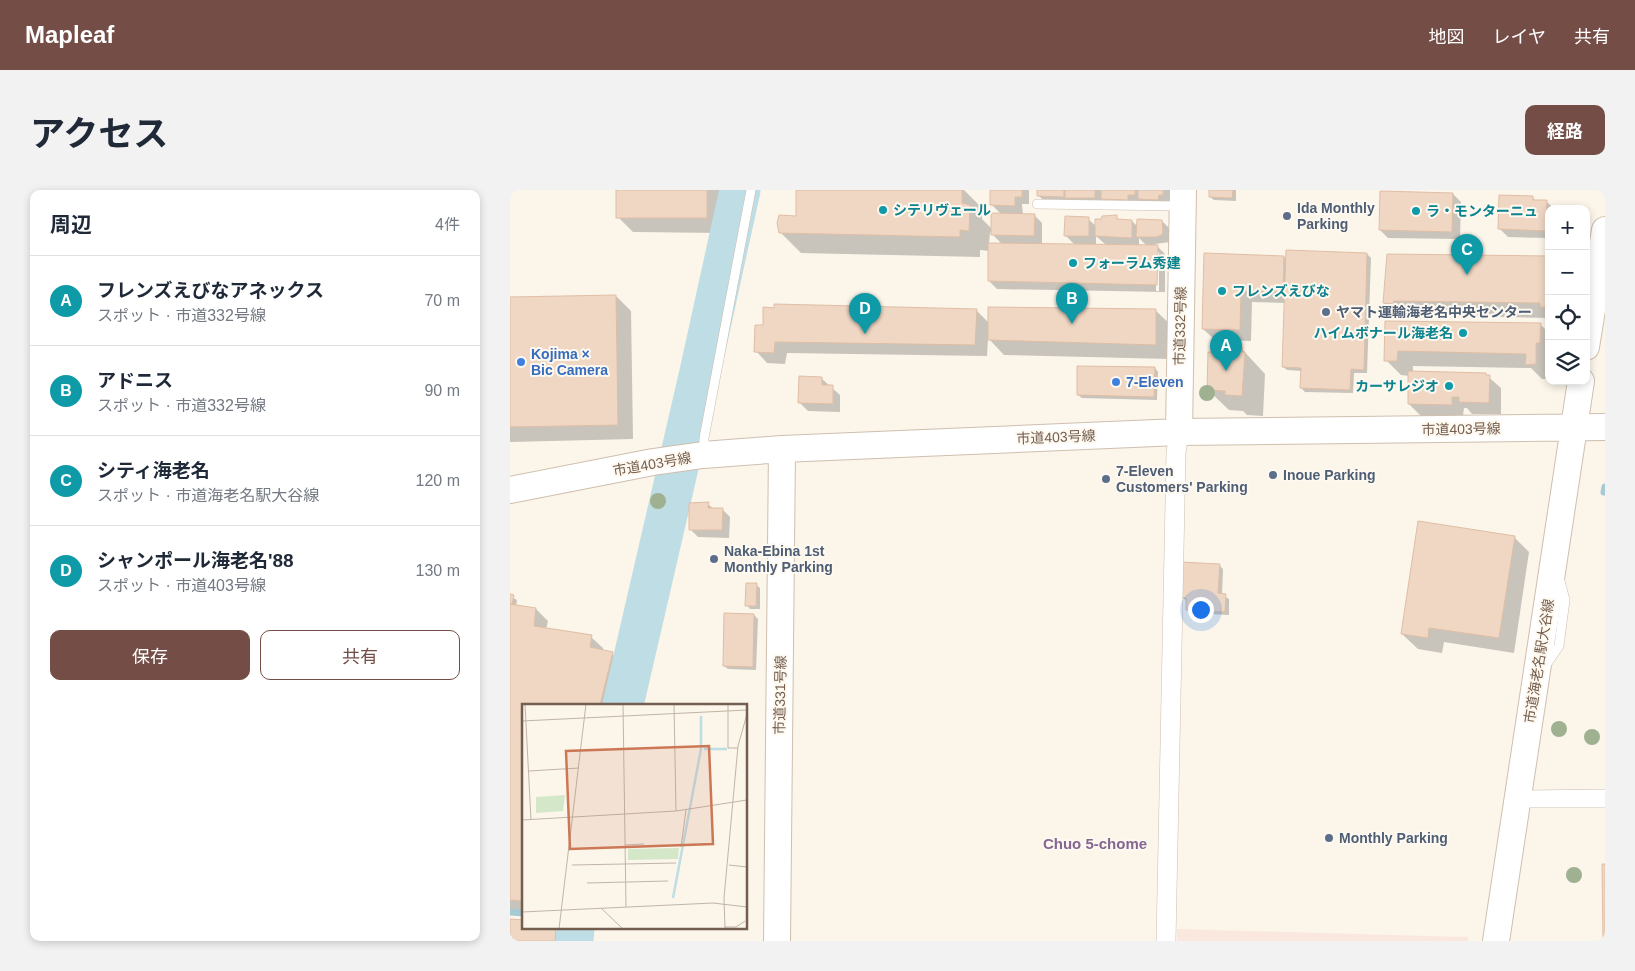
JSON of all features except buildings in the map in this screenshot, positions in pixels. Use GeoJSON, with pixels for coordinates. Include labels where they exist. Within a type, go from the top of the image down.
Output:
{"type":"FeatureCollection","features":[{"type":"Feature","properties":{"kind":"street","name":"市道332号線"},"geometry":{"type":"LineString","coordinates":[[1179,432],[1183,198]]}},
{"type":"Feature","properties":{"kind":"street"},"geometry":{"type":"LineString","coordinates":[[1587,340],[1605,230]]}},
{"type":"Feature","properties":{"kind":"street","name":"市道海老名駅大谷線"},"geometry":{"type":"LineString","coordinates":[[1496,941],[1580,385]]}},
{"type":"Feature","properties":{"kind":"street","name":"市道403号線"},"geometry":{"type":"LineString","coordinates":[[510,490],[653,462],[782,449],[1179,432],[1574,428],[1605,426]]}},
{"type":"Feature","properties":{"kind":"street"},"geometry":{"type":"LineString","coordinates":[[1166,941],[1176,453],[1179,432]]}},
{"type":"Feature","properties":{"kind":"street","name":"市道331号線"},"geometry":{"type":"LineString","coordinates":[[777,941],[782,449]]}},
{"type":"Feature","properties":{"kind":"lane"},"geometry":{"type":"LineString","coordinates":[[698,456],[704,438],[751,190]]}},
{"type":"Feature","properties":{"kind":"lane"},"geometry":{"type":"LineString","coordinates":[[1037,204],[1183,198]]}},
{"type":"Feature","properties":{"kind":"lane"},"geometry":{"type":"LineString","coordinates":[[1518,799],[1605,794]]}},
{"type":"Feature","properties":{"kind":"lane"},"geometry":{"type":"LineString","coordinates":[[1518,799],[1605,803]]}},
{"type":"Feature","properties":{"kind":"shaded area"},"geometry":{"type":"Polygon","coordinates":[[[1177,929],[1468,937],[1468,941],[1177,941],[1177,929]]]}},
{"type":"Feature","properties":{"kind":"waterway"},"geometry":{"type":"LineString","coordinates":[[623,704],[740,190]]}},
{"type":"Feature","properties":{"kind":"waterway"},"geometry":{"type":"LineString","coordinates":[[1604,492],[1605,487]]}},
{"type":"Feature","properties":{"kind":"waterway"},"geometry":{"type":"LineString","coordinates":[[510,912],[522,913]]}},
{"type":"Feature","properties":{"kind":"waterway"},"geometry":{"type":"LineString","coordinates":[[573,941],[574,928]]}},
{"type":"Feature","properties":{"kind":"place","name":"シテリヴェール"},"geometry":{"type":"Point","coordinates":[883,210]}},
{"type":"Feature","properties":{"kind":"place","name":"ラ・モンターニュ"},"geometry":{"type":"Point","coordinates":[1416,211]}},
{"type":"Feature","properties":{"kind":"place","name":"Ida Monthly Parking"},"geometry":{"type":"Point","coordinates":[1287,216]}},
{"type":"Feature","properties":{"kind":"place","name":"フォーラム秀建"},"geometry":{"type":"Point","coordinates":[1073,263]}},
{"type":"Feature","properties":{"kind":"place","name":"シティ海老名"},"geometry":{"type":"Point","coordinates":[1467,275]}},
{"type":"Feature","properties":{"kind":"place","name":"フレンズえびな"},"geometry":{"type":"Point","coordinates":[1222,291]}},
{"type":"Feature","properties":{"kind":"place","name":"ヤマト運輸海老名中央センター"},"geometry":{"type":"Point","coordinates":[1326,312]}},
{"type":"Feature","properties":{"kind":"place","name":"アドニス"},"geometry":{"type":"Point","coordinates":[1072,324]}},
{"type":"Feature","properties":{"kind":"place","name":"ハイムボナール海老名"},"geometry":{"type":"Point","coordinates":[1463,333]}},
{"type":"Feature","properties":{"kind":"place","name":"シャンポール海老名'88"},"geometry":{"type":"Point","coordinates":[865,334]}},
{"type":"Feature","properties":{"kind":"place","name":"Kojima × Bic Camera"},"geometry":{"type":"Point","coordinates":[521,362]}},
{"type":"Feature","properties":{"kind":"place","name":"フレンズえびなアネックス"},"geometry":{"type":"Point","coordinates":[1226,371]}},
{"type":"Feature","properties":{"kind":"place","name":"7-Eleven"},"geometry":{"type":"Point","coordinates":[1116,382]}},
{"type":"Feature","properties":{"kind":"place","name":"カーサレジオ"},"geometry":{"type":"Point","coordinates":[1449,386]}},
{"type":"Feature","properties":{"kind":"place","name":"Inoue Parking"},"geometry":{"type":"Point","coordinates":[1273,475]}},
{"type":"Feature","properties":{"kind":"place","name":"7-Eleven Customers' Parking"},"geometry":{"type":"Point","coordinates":[1106,479]}},
{"type":"Feature","properties":{"kind":"place","name":"Naka-Ebina 1st Monthly Parking"},"geometry":{"type":"Point","coordinates":[714,559]}},
{"type":"Feature","properties":{"kind":"place","name":"Monthly Parking"},"geometry":{"type":"Point","coordinates":[1329,838]}},
{"type":"Feature","properties":{"kind":"district","name":"Chuo 5-chome"},"geometry":{"type":"Point","coordinates":[1095,843]}}]}
